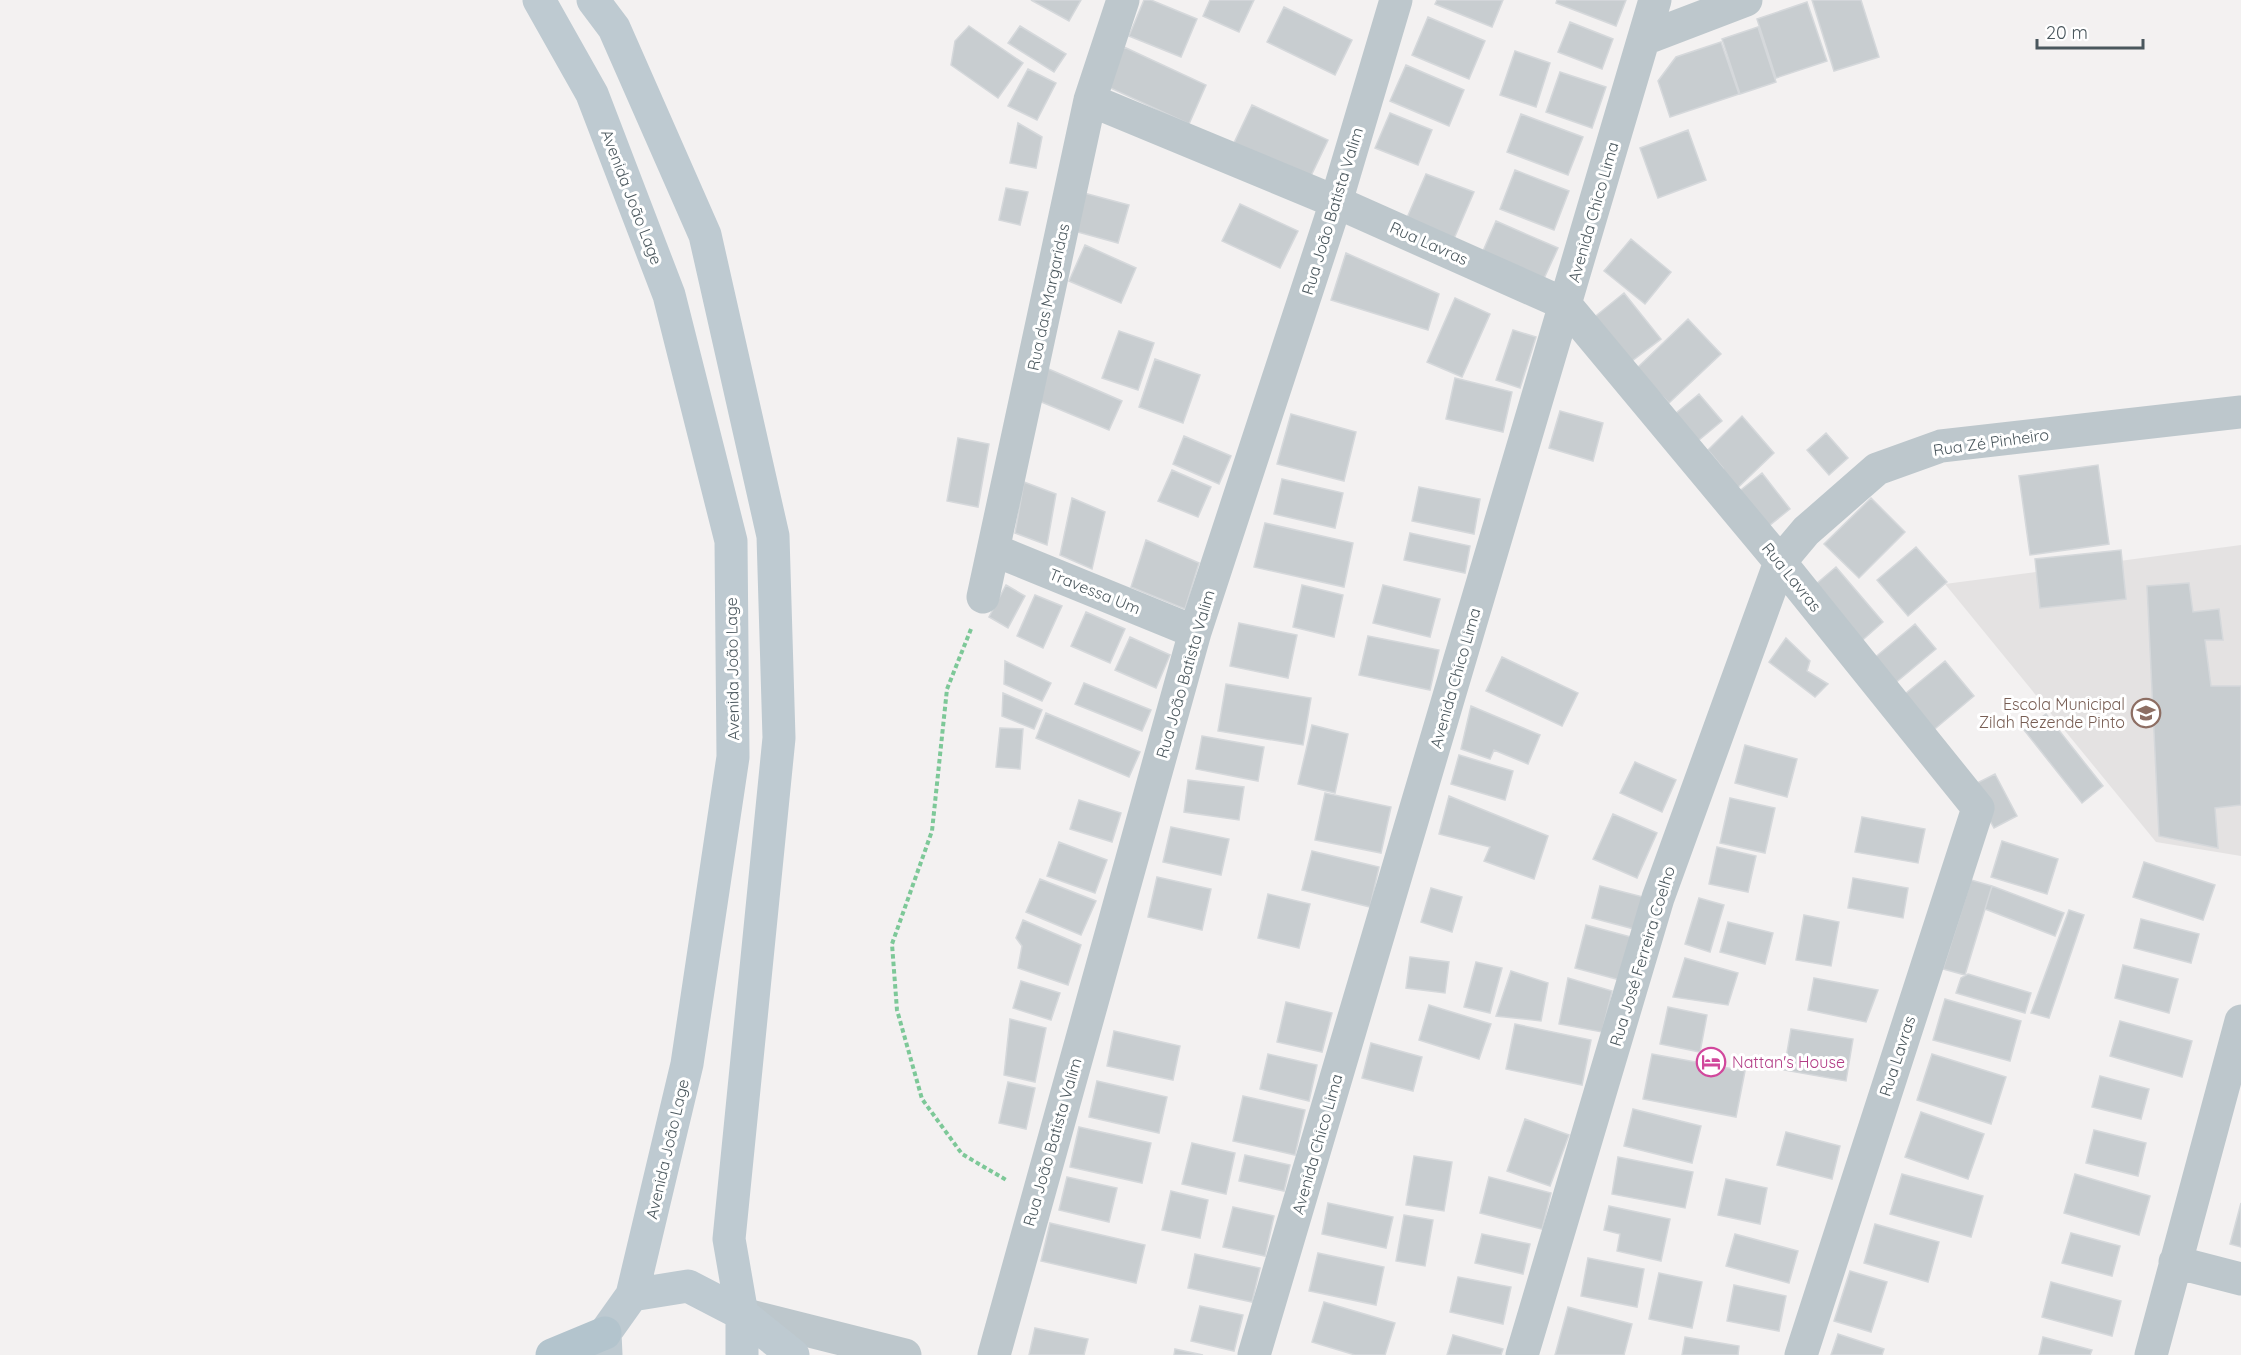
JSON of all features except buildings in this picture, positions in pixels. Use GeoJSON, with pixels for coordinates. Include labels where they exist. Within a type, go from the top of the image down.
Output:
{"type":"FeatureCollection","features":[{"type":"Feature","properties":{"kind":"main road"},"geometry":{"type":"LineString","coordinates":[[552,1355],[606,1344]]}},
{"type":"Feature","properties":{"kind":"street","name":"Avenida João Lage"},"geometry":{"type":"LineString","coordinates":[[539,0],[592,94],[669,295],[731,541],[733,757],[687,1064],[632,1295],[606,1344]]}},
{"type":"Feature","properties":{"kind":"street"},"geometry":{"type":"LineString","coordinates":[[593,0],[614,28],[705,235],[773,536],[779,738],[729,1239],[742,1314],[742,1355]]}},
{"type":"Feature","properties":{"kind":"street","name":"Rua das Margaridas"},"geometry":{"type":"LineString","coordinates":[[983,597],[1090,100],[1124,0]]}},
{"type":"Feature","properties":{"kind":"street","name":"Rua João Batista Valim"},"geometry":{"type":"LineString","coordinates":[[994,1355],[1195,632],[1336,202],[1396,0]]}},
{"type":"Feature","properties":{"kind":"street","name":"Avenida Chico Lima"},"geometry":{"type":"LineString","coordinates":[[1254,1355],[1655,0]]}},
{"type":"Feature","properties":{"kind":"street"},"geometry":{"type":"LineString","coordinates":[[1644,39],[1746,0]]}},
{"type":"Feature","properties":{"kind":"street","name":"Rua Lavras"},"geometry":{"type":"LineString","coordinates":[[1090,100],[1336,202],[1565,304],[1780,562],[1978,808],[1801,1355]]}},
{"type":"Feature","properties":{"kind":"street","name":"Rua Zé Pinheiro"},"geometry":{"type":"LineString","coordinates":[[1780,562],[1806,531],[1877,469],[1941,446],[2241,412]]}},
{"type":"Feature","properties":{"kind":"street","name":"Travessa Um"},"geometry":{"type":"LineString","coordinates":[[994,550],[1195,632]]}},
{"type":"Feature","properties":{"kind":"street","name":"Rua José Ferreira Coelho"},"geometry":{"type":"LineString","coordinates":[[1522,1355],[1658,898],[1780,562]]}},
{"type":"Feature","properties":{"kind":"street"},"geometry":{"type":"LineString","coordinates":[[2151,1355],[2241,1020]]}},
{"type":"Feature","properties":{"kind":"street"},"geometry":{"type":"LineString","coordinates":[[2175,1262],[2241,1279]]}},
{"type":"Feature","properties":{"kind":"street"},"geometry":{"type":"LineString","coordinates":[[632,1295],[687,1286],[742,1314],[793,1355]]}},
{"type":"Feature","properties":{"kind":"street"},"geometry":{"type":"LineString","coordinates":[[742,1314],[905,1355]]}},
{"type":"Feature","properties":{"kind":"path"},"geometry":{"type":"LineString","coordinates":[[983,597],[947,689],[932,831],[892,944],[897,1010],[922,1099],[962,1154],[1035,1201]]}},
{"type":"Feature","properties":{"kind":"shaded area","name":"Escola Municipal Zilah Rezende Pinto"},"geometry":{"type":"Polygon","coordinates":[[[2241,545],[2241,856],[2156,842],[1945,584],[2241,545]]]}},
{"type":"Feature","properties":{"kind":"place","name":"Escola Municipal Zilah Rezende Pinto"},"geometry":{"type":"Point","coordinates":[2146,713]}},
{"type":"Feature","properties":{"kind":"place","name":"Nattan's House"},"geometry":{"type":"Point","coordinates":[1711,1062]}}]}
